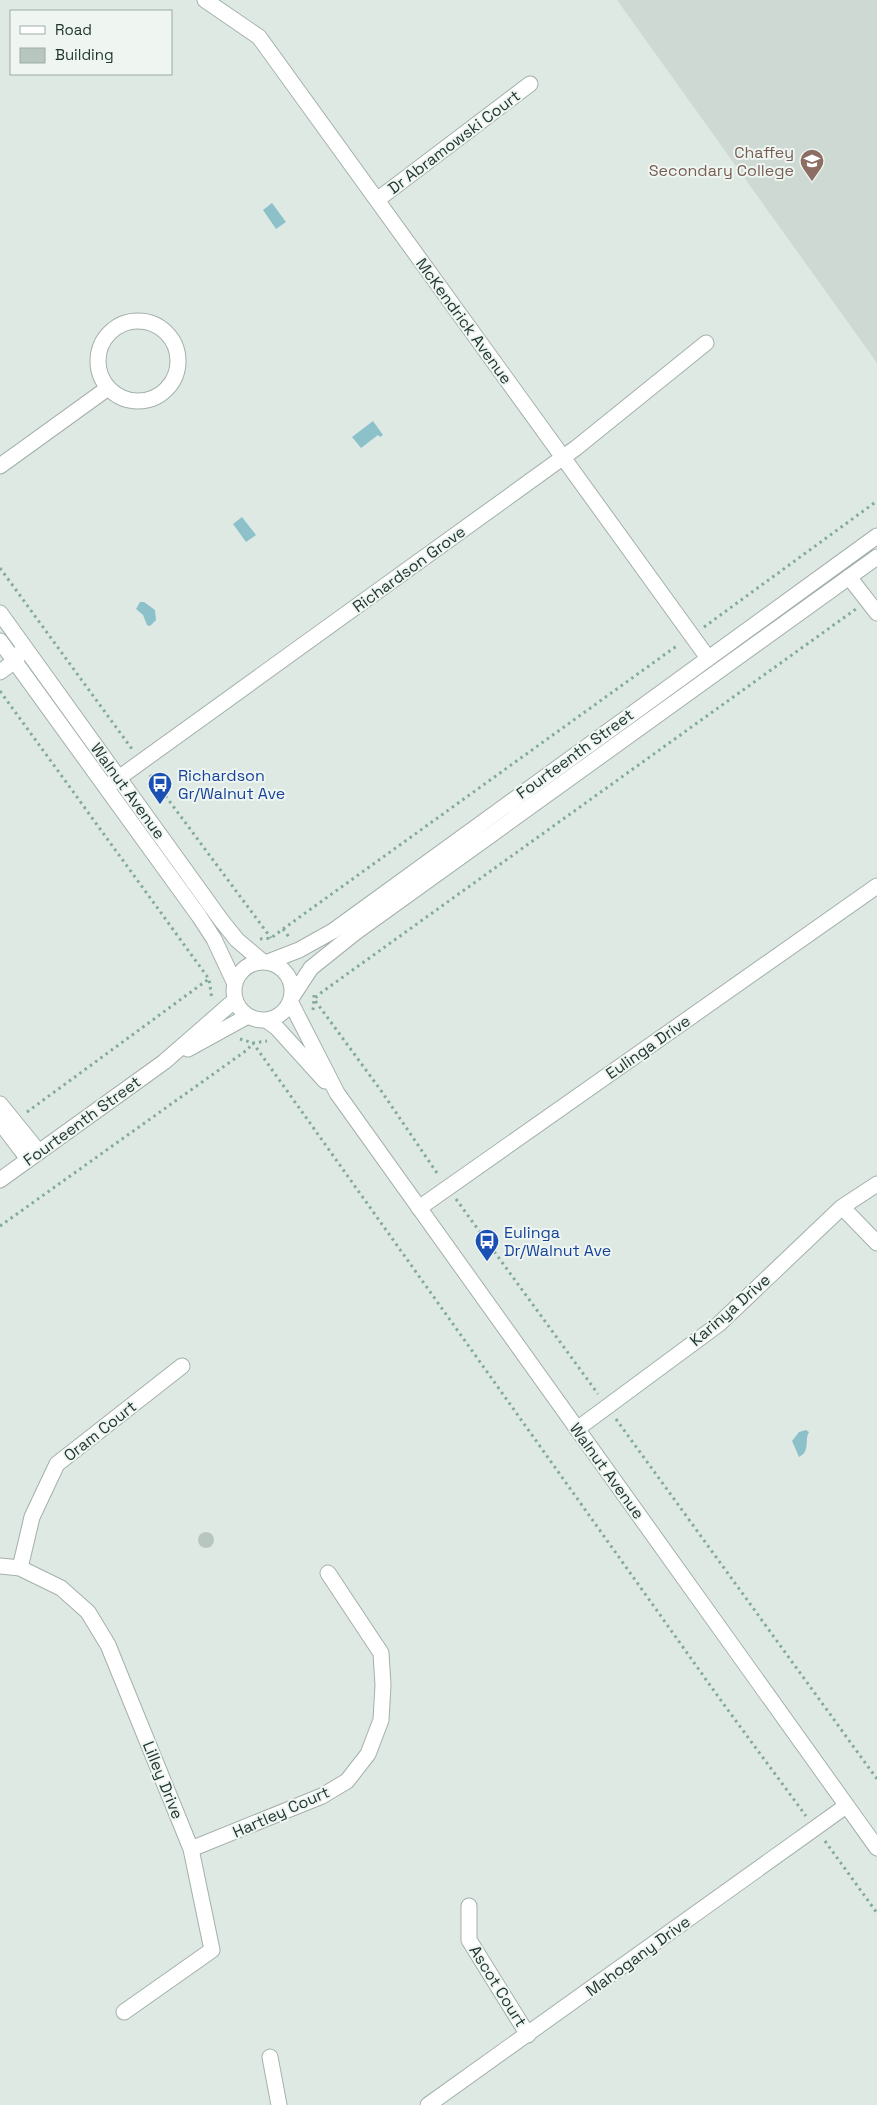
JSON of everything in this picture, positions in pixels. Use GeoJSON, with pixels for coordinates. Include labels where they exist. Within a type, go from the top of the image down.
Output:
{"type":"FeatureCollection","features":[{"type":"Feature","properties":{"kind":"street","name":"McKendrick Avenue"},"geometry":{"type":"LineString","coordinates":[[205,0],[259,37],[708,658]]}},
{"type":"Feature","properties":{"kind":"street","name":"Dr Abramowski Court"},"geometry":{"type":"LineString","coordinates":[[377,200],[530,84]]}},
{"type":"Feature","properties":{"kind":"street"},"geometry":{"type":"LineString","coordinates":[[144,321],[160,327],[170,337],[176,349],[178,362],[175,379],[166,390],[155,398],[138,402],[124,399],[108,388],[100,372],[100,348],[107,336],[118,327],[130,322],[144,321]]}},
{"type":"Feature","properties":{"kind":"street","name":"Richardson Grove"},"geometry":{"type":"LineString","coordinates":[[106,787],[563,458],[706,343]]}},
{"type":"Feature","properties":{"kind":"street"},"geometry":{"type":"LineString","coordinates":[[0,466],[108,388]]}},
{"type":"Feature","properties":{"kind":"street","name":"Fourteenth Street"},"geometry":{"type":"LineString","coordinates":[[265,962],[299,950],[333,931],[877,536]]}},
{"type":"Feature","properties":{"kind":"street","name":"Fourteenth Street"},"geometry":{"type":"LineString","coordinates":[[291,999],[311,968],[364,926],[877,557]]}},
{"type":"Feature","properties":{"kind":"street"},"geometry":{"type":"LineString","coordinates":[[849,577],[877,614]]}},
{"type":"Feature","properties":{"kind":"street","name":"Walnut Avenue"},"geometry":{"type":"LineString","coordinates":[[0,614],[237,940],[265,962]]}},
{"type":"Feature","properties":{"kind":"street"},"geometry":{"type":"LineString","coordinates":[[0,672],[5,651],[24,646]]}},
{"type":"Feature","properties":{"kind":"street","name":"Walnut Avenue"},"geometry":{"type":"LineString","coordinates":[[5,651],[106,787],[214,939],[234,984]]}},
{"type":"Feature","properties":{"kind":"street","name":"Eulinga Drive"},"geometry":{"type":"LineString","coordinates":[[419,1208],[877,886]]}},
{"type":"Feature","properties":{"kind":"street"},"geometry":{"type":"LineString","coordinates":[[265,962],[276,965],[289,978],[291,999],[281,1014],[266,1020],[248,1016],[235,1000],[234,984],[245,968],[265,962]]}},
{"type":"Feature","properties":{"kind":"street","name":"Walnut Avenue"},"geometry":{"type":"LineString","coordinates":[[291,999],[337,1093]]}},
{"type":"Feature","properties":{"kind":"street","name":"Fourteenth Street"},"geometry":{"type":"LineString","coordinates":[[0,1180],[164,1062],[235,1000]]}},
{"type":"Feature","properties":{"kind":"street","name":"Fourteenth Street"},"geometry":{"type":"LineString","coordinates":[[164,1062],[248,1016]]}},
{"type":"Feature","properties":{"kind":"street","name":"Walnut Avenue"},"geometry":{"type":"LineString","coordinates":[[266,1020],[277,1028],[337,1093],[877,1848]]}},
{"type":"Feature","properties":{"kind":"street"},"geometry":{"type":"LineString","coordinates":[[0,1104],[16,1121],[34,1156]]}},
{"type":"Feature","properties":{"kind":"street"},"geometry":{"type":"LineString","coordinates":[[0,1122],[34,1156]]}},
{"type":"Feature","properties":{"kind":"street","name":"Karinya Drive"},"geometry":{"type":"LineString","coordinates":[[577,1429],[608,1408],[719,1324],[842,1207],[877,1184]]}},
{"type":"Feature","properties":{"kind":"street"},"geometry":{"type":"LineString","coordinates":[[842,1207],[877,1243]]}},
{"type":"Feature","properties":{"kind":"street","name":"Oram Court"},"geometry":{"type":"LineString","coordinates":[[20,1568],[32,1517],[57,1464],[182,1366]]}},
{"type":"Feature","properties":{"kind":"street","name":"Lilley Drive"},"geometry":{"type":"LineString","coordinates":[[0,1566],[20,1568],[61,1588],[88,1612],[108,1645],[191,1849],[212,1950],[124,2012]]}},
{"type":"Feature","properties":{"kind":"street","name":"Hartley Court"},"geometry":{"type":"LineString","coordinates":[[191,1849],[322,1796],[347,1781],[368,1754],[381,1720],[383,1685],[380,1653],[328,1573]]}},
{"type":"Feature","properties":{"kind":"street","name":"Mahogany Drive"},"geometry":{"type":"LineString","coordinates":[[428,2105],[846,1806]]}},
{"type":"Feature","properties":{"kind":"street","name":"Ascot Court"},"geometry":{"type":"LineString","coordinates":[[469,1906],[469,1940],[528,2035]]}},
{"type":"Feature","properties":{"kind":"street"},"geometry":{"type":"LineString","coordinates":[[270,2057],[279,2105]]}},
{"type":"Feature","properties":{"kind":"path"},"geometry":{"type":"LineString","coordinates":[[0,568],[271,938],[877,501]]}},
{"type":"Feature","properties":{"kind":"path"},"geometry":{"type":"LineString","coordinates":[[314,999],[867,601]]}},
{"type":"Feature","properties":{"kind":"path"},"geometry":{"type":"LineString","coordinates":[[0,691],[210,979],[212,1002],[219,1013]]}},
{"type":"Feature","properties":{"kind":"path"},"geometry":{"type":"LineString","coordinates":[[283,929],[299,950]]}},
{"type":"Feature","properties":{"kind":"path"},"geometry":{"type":"LineString","coordinates":[[311,968],[316,973],[314,999],[382,1092],[447,1187],[877,1779]]}},
{"type":"Feature","properties":{"kind":"path"},"geometry":{"type":"LineString","coordinates":[[16,1121],[210,979]]}},
{"type":"Feature","properties":{"kind":"path"},"geometry":{"type":"LineString","coordinates":[[229,1026],[239,1038],[253,1043],[722,1702],[877,1913]]}},
{"type":"Feature","properties":{"kind":"path"},"geometry":{"type":"LineString","coordinates":[[0,1226],[247,1050],[253,1043]]}},
{"type":"Feature","properties":{"kind":"shaded area","name":"Chaffey Secondary College"},"geometry":{"type":"Polygon","coordinates":[[[617,0],[877,0],[877,363],[617,0]]]}},
{"type":"Feature","properties":{"kind":"water"},"geometry":{"type":"Polygon","coordinates":[[[272,203],[286,222],[276,229],[263,210],[272,203]]]}},
{"type":"Feature","properties":{"kind":"water"},"geometry":{"type":"Polygon","coordinates":[[[373,421],[383,435],[380,437],[378,435],[361,448],[352,437],[373,421]]]}},
{"type":"Feature","properties":{"kind":"water"},"geometry":{"type":"Polygon","coordinates":[[[242,517],[256,535],[246,542],[233,524],[242,517]]]}},
{"type":"Feature","properties":{"kind":"water"},"geometry":{"type":"Polygon","coordinates":[[[140,602],[144,602],[155,610],[156,620],[150,626],[147,625],[143,615],[136,609],[140,602]]]}},
{"type":"Feature","properties":{"kind":"water"},"geometry":{"type":"Polygon","coordinates":[[[806,1430],[809,1432],[806,1449],[803,1455],[799,1457],[792,1441],[799,1432],[806,1430]]]}},
{"type":"Feature","properties":{"kind":"building"},"geometry":{"type":"Polygon","coordinates":[[[206,1532],[214,1540],[206,1548],[198,1540],[206,1532]]]}},
{"type":"Feature","properties":{"kind":"place","name":"Chaffey Secondary College"},"geometry":{"type":"Point","coordinates":[812,182]}},
{"type":"Feature","properties":{"kind":"place","name":"Richardson Gr/Walnut Ave"},"geometry":{"type":"Point","coordinates":[160,805]}},
{"type":"Feature","properties":{"kind":"place","name":"Eulinga Dr/Walnut Ave"},"geometry":{"type":"Point","coordinates":[487,1262]}}]}
